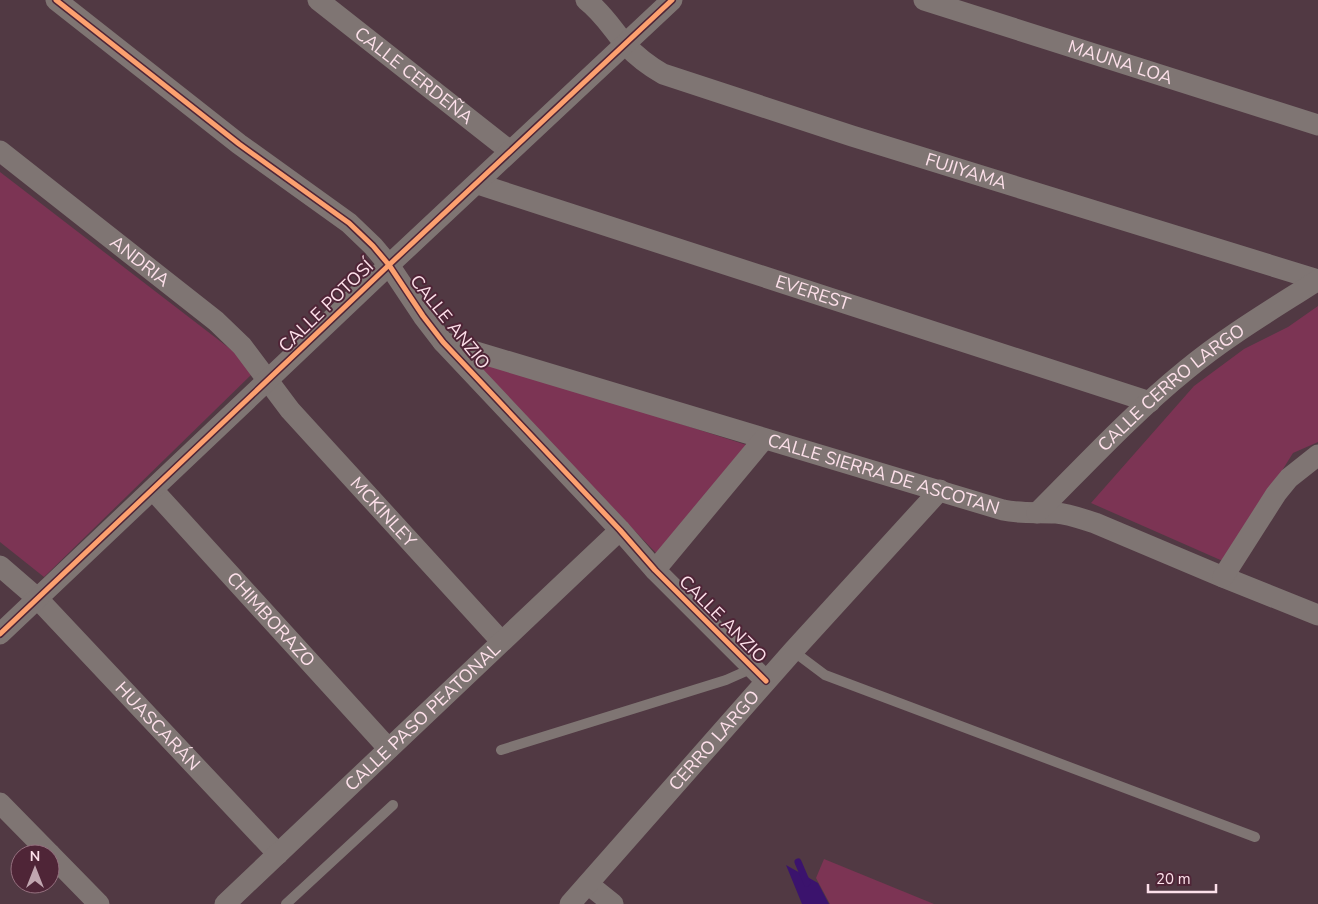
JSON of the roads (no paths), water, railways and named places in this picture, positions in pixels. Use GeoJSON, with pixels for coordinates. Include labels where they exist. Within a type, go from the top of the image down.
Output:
{"type":"FeatureCollection","features":[{"type":"Feature","properties":{"kind":"street","name":"CALLE ANZIO"},"geometry":{"type":"LineString","coordinates":[[56,0],[240,144],[349,223],[373,246],[389,265],[443,342],[620,530],[655,570],[759,674]]}},
{"type":"Feature","properties":{"kind":"street","name":"CALLE CERDEÑA"},"geometry":{"type":"LineString","coordinates":[[318,0],[510,151]]}},
{"type":"Feature","properties":{"kind":"street","name":"FUJIYAMA"},"geometry":{"type":"LineString","coordinates":[[586,0],[611,24],[625,43],[644,62],[663,74],[852,136],[1318,280]]}},
{"type":"Feature","properties":{"kind":"street","name":"CALLE POTOSÍ"},"geometry":{"type":"LineString","coordinates":[[0,634],[672,0]]}},
{"type":"Feature","properties":{"kind":"street","name":"MAUNA LOA"},"geometry":{"type":"LineString","coordinates":[[924,0],[1318,125]]}},
{"type":"Feature","properties":{"kind":"street","name":"ANDRIA"},"geometry":{"type":"LineString","coordinates":[[0,151],[216,321],[242,346],[268,381]]}},
{"type":"Feature","properties":{"kind":"street","name":"EVEREST"},"geometry":{"type":"LineString","coordinates":[[478,184],[1150,402]]}},
{"type":"Feature","properties":{"kind":"street","name":"CALLE CERRO LARGO"},"geometry":{"type":"LineString","coordinates":[[1037,512],[1150,402],[1205,354],[1318,280]]}},
{"type":"Feature","properties":{"kind":"street","name":"CALLE SIERRA DE ASCOTAN"},"geometry":{"type":"LineString","coordinates":[[443,342],[1003,510],[1021,514],[1037,512],[1058,513],[1095,523],[1318,615]]}},
{"type":"Feature","properties":{"kind":"street","name":"MCKINLEY"},"geometry":{"type":"LineString","coordinates":[[268,381],[290,410],[501,641]]}},
{"type":"Feature","properties":{"kind":"street"},"geometry":{"type":"LineString","coordinates":[[655,570],[764,439]]}},
{"type":"Feature","properties":{"kind":"street"},"geometry":{"type":"LineString","coordinates":[[1223,577],[1276,494],[1289,478],[1318,455]]}},
{"type":"Feature","properties":{"kind":"street","name":"CHIMBORAZO"},"geometry":{"type":"LineString","coordinates":[[153,490],[388,748]]}},
{"type":"Feature","properties":{"kind":"street","name":"CERRO LARGO"},"geometry":{"type":"LineString","coordinates":[[570,904],[759,674],[793,651],[940,490]]}},
{"type":"Feature","properties":{"kind":"street","name":"CALLE PASO PEATONAL"},"geometry":{"type":"LineString","coordinates":[[225,904],[620,530]]}},
{"type":"Feature","properties":{"kind":"street","name":"HUASCARÁN"},"geometry":{"type":"LineString","coordinates":[[0,566],[38,598],[278,854]]}},
{"type":"Feature","properties":{"kind":"street"},"geometry":{"type":"LineString","coordinates":[[0,803],[40,844]]}},
{"type":"Feature","properties":{"kind":"street"},"geometry":{"type":"LineString","coordinates":[[60,864],[99,904]]}},
{"type":"Feature","properties":{"kind":"street"},"geometry":{"type":"LineString","coordinates":[[588,884],[613,904]]}},
{"type":"Feature","properties":{"kind":"lane"},"geometry":{"type":"LineString","coordinates":[[793,651],[825,675],[1255,837]]}},
{"type":"Feature","properties":{"kind":"lane"},"geometry":{"type":"LineString","coordinates":[[501,750],[726,680],[759,674]]}},
{"type":"Feature","properties":{"kind":"lane"},"geometry":{"type":"LineString","coordinates":[[286,904],[393,805]]}},
{"type":"Feature","properties":{"kind":"waterway"},"geometry":{"type":"LineString","coordinates":[[798,862],[807,883]]}}]}
